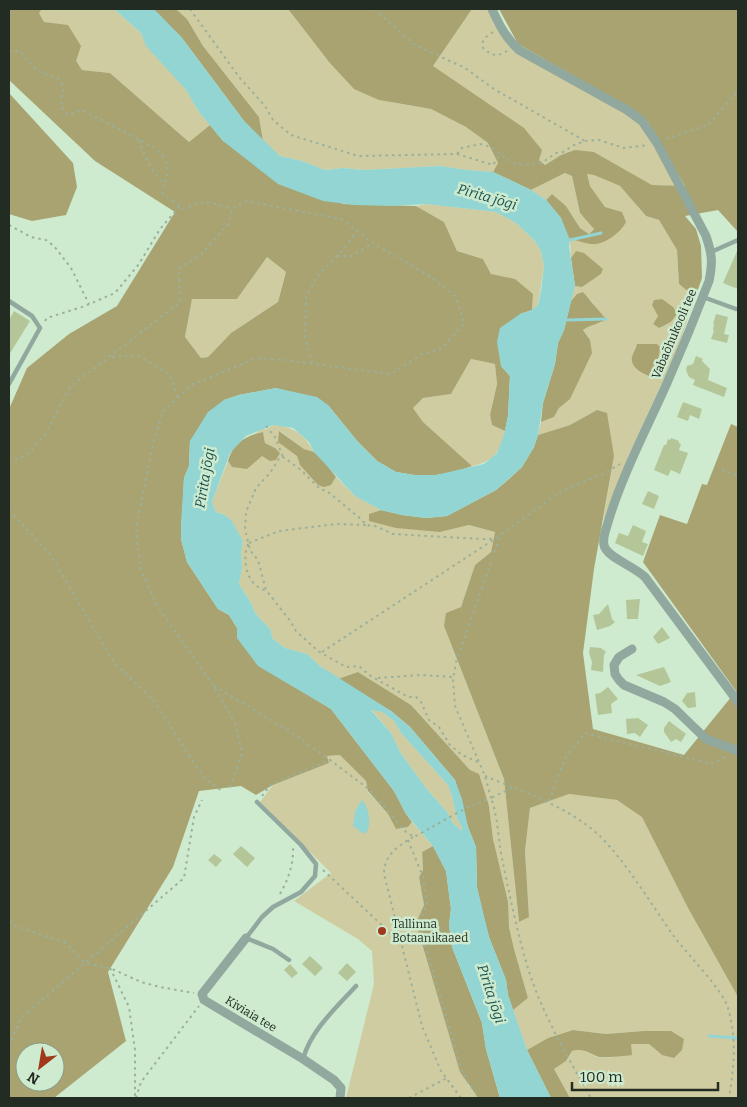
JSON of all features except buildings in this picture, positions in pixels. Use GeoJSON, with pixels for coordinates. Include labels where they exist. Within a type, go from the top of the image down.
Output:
{"type":"FeatureCollection","features":[{"type":"Feature","properties":{"kind":"street","name":"Vabaõhukooli tee"},"geometry":{"type":"LineString","coordinates":[[492,9],[499,24],[514,45],[526,54],[634,114],[657,142],[706,236],[711,252],[712,267],[703,297],[667,383],[631,458],[604,539],[606,551],[610,555],[638,570],[645,577],[738,702]]}},
{"type":"Feature","properties":{"kind":"street"},"geometry":{"type":"LineString","coordinates":[[632,649],[619,657],[614,665],[615,674],[624,685],[664,702],[675,709],[706,739],[737,750]]}},
{"type":"Feature","properties":{"kind":"street"},"geometry":{"type":"LineString","coordinates":[[203,997],[246,938]]}},
{"type":"Feature","properties":{"kind":"street","name":"Kiviaia tee"},"geometry":{"type":"LineString","coordinates":[[203,997],[334,1080],[341,1088],[340,1098]]}},
{"type":"Feature","properties":{"kind":"lane"},"geometry":{"type":"LineString","coordinates":[[711,252],[738,240]]}},
{"type":"Feature","properties":{"kind":"lane"},"geometry":{"type":"LineString","coordinates":[[703,297],[736,309]]}},
{"type":"Feature","properties":{"kind":"lane"},"geometry":{"type":"LineString","coordinates":[[9,301],[32,316],[40,328],[9,384]]}},
{"type":"Feature","properties":{"kind":"lane"},"geometry":{"type":"LineString","coordinates":[[257,802],[316,864],[315,876],[301,892],[273,907],[262,917],[246,938],[273,949],[289,960]]}},
{"type":"Feature","properties":{"kind":"lane"},"geometry":{"type":"LineString","coordinates":[[303,1059],[322,1024],[356,986]]}},
{"type":"Feature","properties":{"kind":"path"},"geometry":{"type":"LineString","coordinates":[[190,9],[228,62],[265,106],[273,120],[291,135],[358,156],[457,154],[493,165],[499,156],[503,156]]}},
{"type":"Feature","properties":{"kind":"path"},"geometry":{"type":"LineString","coordinates":[[374,9],[415,45],[465,68],[494,89],[585,141]]}},
{"type":"Feature","properties":{"kind":"path"},"geometry":{"type":"LineString","coordinates":[[499,24],[482,43],[484,48],[494,55],[500,56],[514,45]]}},
{"type":"Feature","properties":{"kind":"path"},"geometry":{"type":"LineString","coordinates":[[9,51],[20,51],[26,60],[38,71],[60,79],[64,88],[63,111],[70,114],[82,110],[155,148],[165,157],[168,168],[162,193],[184,209],[193,204],[207,201],[232,209]]}},
{"type":"Feature","properties":{"kind":"path"},"geometry":{"type":"LineString","coordinates":[[457,154],[462,148],[480,144],[491,147],[513,163],[524,165],[544,162],[556,153],[563,152],[585,141],[598,140],[624,148],[642,147],[708,126],[738,90]]}},
{"type":"Feature","properties":{"kind":"path"},"geometry":{"type":"LineString","coordinates":[[138,139],[150,166],[164,186]]}},
{"type":"Feature","properties":{"kind":"path"},"geometry":{"type":"LineString","coordinates":[[9,462],[27,455],[46,433],[70,388],[180,302],[179,268],[201,254],[229,222],[232,209],[246,201],[341,220],[356,232],[431,277],[456,298],[464,324],[442,349],[422,354],[391,374],[312,363],[257,358],[191,385],[162,411],[154,440],[136,528],[140,568],[158,607],[213,685],[235,723],[242,752],[230,789]]}},
{"type":"Feature","properties":{"kind":"path"},"geometry":{"type":"LineString","coordinates":[[40,328],[47,318],[115,293],[138,264],[160,229],[180,206]]}},
{"type":"Feature","properties":{"kind":"path"},"geometry":{"type":"LineString","coordinates":[[9,225],[31,237],[46,240],[54,246],[71,268],[89,304]]}},
{"type":"Feature","properties":{"kind":"path"},"geometry":{"type":"LineString","coordinates":[[312,363],[306,336],[306,296],[317,277],[356,232]]}},
{"type":"Feature","properties":{"kind":"path"},"geometry":{"type":"LineString","coordinates":[[337,256],[352,256],[374,243]]}},
{"type":"Feature","properties":{"kind":"path"},"geometry":{"type":"LineString","coordinates":[[110,357],[137,355],[169,374],[178,397]]}},
{"type":"Feature","properties":{"kind":"path"},"geometry":{"type":"LineString","coordinates":[[266,426],[275,437],[283,457],[301,470],[320,489],[327,491],[366,525]]}},
{"type":"Feature","properties":{"kind":"path"},"geometry":{"type":"LineString","coordinates":[[283,457],[280,457],[270,474],[256,488],[251,498],[246,518],[245,529],[248,544],[258,560],[266,590],[296,630],[318,651],[346,667],[359,666],[369,675],[378,678],[408,697],[416,697],[421,702],[429,720],[440,726],[450,745],[462,755],[478,762]]}},
{"type":"Feature","properties":{"kind":"path"},"geometry":{"type":"LineString","coordinates":[[322,652],[495,539],[562,491],[604,473],[631,458]]}},
{"type":"Feature","properties":{"kind":"path"},"geometry":{"type":"LineString","coordinates":[[722,470],[731,474],[738,474]]}},
{"type":"Feature","properties":{"kind":"path"},"geometry":{"type":"LineString","coordinates":[[9,510],[50,554],[113,661],[154,701],[204,778],[222,791]]}},
{"type":"Feature","properties":{"kind":"path"},"geometry":{"type":"LineString","coordinates":[[266,590],[259,588],[254,583],[247,571],[245,551],[248,544],[279,531],[336,524],[366,525],[375,526],[393,534],[495,539]]}},
{"type":"Feature","properties":{"kind":"path"},"geometry":{"type":"LineString","coordinates":[[501,534],[456,662],[453,677],[455,706],[485,776],[495,808],[501,856],[527,965],[546,1015],[591,1098]]}},
{"type":"Feature","properties":{"kind":"path"},"geometry":{"type":"LineString","coordinates":[[378,678],[421,675],[453,677]]}},
{"type":"Feature","properties":{"kind":"path"},"geometry":{"type":"LineString","coordinates":[[213,685],[294,734],[370,790],[406,832],[414,837]]}},
{"type":"Feature","properties":{"kind":"path"},"geometry":{"type":"LineString","coordinates":[[549,801],[565,758],[585,733],[712,764],[737,750]]}},
{"type":"Feature","properties":{"kind":"path"},"geometry":{"type":"LineString","coordinates":[[257,802],[271,784],[330,760]]}},
{"type":"Feature","properties":{"kind":"path"},"geometry":{"type":"LineString","coordinates":[[485,776],[549,801],[586,824],[608,844],[676,940],[717,989],[728,1006],[735,1049],[730,1098]]}},
{"type":"Feature","properties":{"kind":"path"},"geometry":{"type":"LineString","coordinates":[[461,1098],[441,1071],[422,1026],[384,874],[384,863],[391,853],[408,840],[468,807],[514,787]]}},
{"type":"Feature","properties":{"kind":"path"},"geometry":{"type":"LineString","coordinates":[[9,1046],[21,1018],[184,878],[194,817],[202,800]]}},
{"type":"Feature","properties":{"kind":"path"},"geometry":{"type":"LineString","coordinates":[[273,907],[284,887],[294,858],[292,842],[287,832]]}},
{"type":"Feature","properties":{"kind":"path"},"geometry":{"type":"LineString","coordinates":[[408,840],[422,877],[427,904],[418,923],[461,1069],[469,1084],[480,1098]]}},
{"type":"Feature","properties":{"kind":"path"},"geometry":{"type":"LineString","coordinates":[[316,864],[402,945]]}},
{"type":"Feature","properties":{"kind":"path"},"geometry":{"type":"LineString","coordinates":[[9,922],[15,926],[66,943],[85,963],[110,968],[148,984],[203,997],[141,1082],[136,1098]]}},
{"type":"Feature","properties":{"kind":"path"},"geometry":{"type":"LineString","coordinates":[[110,968],[129,1007],[134,1050],[136,1098]]}},
{"type":"Feature","properties":{"kind":"path"},"geometry":{"type":"LineString","coordinates":[[734,1058],[738,1059]]}},
{"type":"Feature","properties":{"kind":"path"},"geometry":{"type":"LineString","coordinates":[[409,1098],[446,1078]]}},
{"type":"Feature","properties":{"kind":"shaded area"},"geometry":{"type":"Polygon","coordinates":[[[9,9],[42,9],[39,13],[44,22],[68,25],[81,46],[76,61],[82,70],[110,73],[189,142],[210,125],[223,141],[343,204],[416,206],[444,222],[457,251],[483,259],[491,274],[515,279],[533,294],[532,310],[520,314],[501,366],[510,376],[508,416],[505,431],[492,425],[490,415],[497,384],[495,364],[471,359],[451,394],[423,398],[413,408],[423,422],[472,466],[455,472],[436,475],[414,475],[396,472],[377,461],[358,442],[328,405],[276,388],[224,400],[190,441],[189,466],[184,478],[181,539],[187,562],[218,609],[229,615],[237,628],[237,638],[297,688],[331,709],[394,791],[412,822],[408,827],[396,829],[388,814],[368,791],[366,781],[340,755],[327,756],[329,763],[273,785],[256,795],[241,786],[199,791],[173,867],[108,972],[126,1041],[65,1089],[65,1042],[15,1042],[15,1092],[62,1092],[54,1098],[9,1098],[9,409],[27,368],[69,334],[117,306],[175,212],[95,161],[9,80],[9,9]],[[267,257],[237,299],[192,299],[185,337],[201,358],[208,357],[231,333],[278,302],[286,272],[267,257]]]}},
{"type":"Feature","properties":{"kind":"shaded area"},"geometry":{"type":"Polygon","coordinates":[[[42,9],[114,9],[141,33],[147,46],[186,90],[199,112],[210,125],[189,142],[110,73],[82,70],[44,22],[39,13],[42,9]]]}},
{"type":"Feature","properties":{"kind":"shaded area"},"geometry":{"type":"Polygon","coordinates":[[[153,9],[176,9],[187,19],[203,46],[259,117],[263,141],[244,121],[182,38],[153,9]]]}},
{"type":"Feature","properties":{"kind":"shaded area"},"geometry":{"type":"Polygon","coordinates":[[[176,9],[288,9],[329,62],[379,100],[431,109],[466,127],[488,143],[498,163],[493,172],[440,166],[325,170],[302,161],[280,156],[263,141],[259,117],[203,46],[187,19],[176,9]]]}},
{"type":"Feature","properties":{"kind":"shaded area"},"geometry":{"type":"Polygon","coordinates":[[[288,9],[472,9],[433,66],[524,128],[542,150],[539,160],[545,165],[561,155],[575,150],[594,152],[652,185],[685,186],[648,122],[634,110],[518,44],[499,9],[738,9],[738,232],[718,210],[685,216],[696,229],[701,246],[702,278],[696,295],[691,294],[679,284],[677,250],[659,220],[646,216],[620,186],[587,174],[590,186],[605,207],[622,212],[626,222],[614,236],[601,243],[590,244],[568,238],[561,218],[546,200],[552,194],[566,206],[580,228],[589,234],[594,229],[580,213],[572,176],[565,173],[531,190],[493,172],[498,163],[488,143],[466,127],[431,109],[379,100],[354,89],[329,62],[288,9]]]}},
{"type":"Feature","properties":{"kind":"shaded area"},"geometry":{"type":"Polygon","coordinates":[[[472,9],[488,9],[494,24],[503,37],[639,124],[650,138],[676,186],[652,185],[594,152],[561,155],[545,165],[539,160],[433,66],[472,9]]]}},
{"type":"Feature","properties":{"kind":"shaded area"},"geometry":{"type":"Polygon","coordinates":[[[9,93],[73,163],[77,187],[66,215],[32,221],[9,214],[9,93]]]}},
{"type":"Feature","properties":{"kind":"shaded area"},"geometry":{"type":"Polygon","coordinates":[[[565,173],[572,176],[580,213],[594,228],[589,234],[580,228],[566,206],[552,194],[546,200],[531,190],[565,173]]]}},
{"type":"Feature","properties":{"kind":"shaded area"},"geometry":{"type":"Polygon","coordinates":[[[586,174],[594,175],[620,186],[646,216],[659,220],[677,250],[679,284],[691,294],[696,295],[682,336],[628,457],[603,522],[614,456],[597,410],[570,425],[538,435],[541,422],[554,417],[559,408],[570,398],[591,353],[590,340],[583,330],[591,324],[601,323],[594,304],[583,295],[577,294],[571,301],[575,286],[582,287],[601,274],[576,251],[571,258],[570,241],[568,238],[596,244],[621,212],[605,207],[590,186],[586,174]],[[662,299],[655,300],[653,305],[658,316],[653,324],[659,328],[667,325],[675,318],[662,299]],[[637,344],[632,357],[649,375],[659,356],[657,344],[637,344]]]}},
{"type":"Feature","properties":{"kind":"shaded area"},"geometry":{"type":"Polygon","coordinates":[[[426,204],[496,212],[516,223],[534,240],[541,251],[544,266],[538,305],[532,310],[533,294],[491,274],[483,259],[457,251],[444,222],[416,206],[426,204]]]}},
{"type":"Feature","properties":{"kind":"shaded area"},"geometry":{"type":"Polygon","coordinates":[[[576,251],[584,253],[603,269],[601,274],[582,287],[575,286],[571,258],[576,251]]]}},
{"type":"Feature","properties":{"kind":"shaded area"},"geometry":{"type":"Polygon","coordinates":[[[267,257],[286,272],[278,302],[231,333],[208,357],[201,358],[185,337],[192,298],[237,299],[267,257]]]}},
{"type":"Feature","properties":{"kind":"shaded area"},"geometry":{"type":"Polygon","coordinates":[[[583,292],[606,319],[583,330],[590,340],[592,353],[570,399],[559,408],[554,417],[541,422],[543,403],[571,301],[577,294],[583,292]]]}},
{"type":"Feature","properties":{"kind":"shaded area"},"geometry":{"type":"Polygon","coordinates":[[[662,299],[673,307],[677,313],[670,322],[659,328],[653,324],[658,316],[652,305],[654,300],[662,299]]]}},
{"type":"Feature","properties":{"kind":"shaded area"},"geometry":{"type":"Polygon","coordinates":[[[637,344],[657,344],[660,347],[659,356],[649,376],[634,367],[632,357],[637,344]]]}},
{"type":"Feature","properties":{"kind":"shaded area"},"geometry":{"type":"Polygon","coordinates":[[[471,359],[495,364],[497,384],[490,415],[492,425],[505,431],[501,445],[495,455],[485,462],[472,466],[423,422],[413,408],[423,398],[451,394],[471,359]]]}},
{"type":"Feature","properties":{"kind":"shaded area"},"geometry":{"type":"Polygon","coordinates":[[[597,410],[607,413],[614,456],[594,569],[583,653],[593,729],[684,755],[736,691],[643,562],[660,515],[687,524],[702,484],[707,485],[731,424],[738,427],[738,997],[688,908],[642,817],[617,800],[569,794],[530,808],[525,851],[529,917],[519,922],[504,779],[444,626],[446,613],[461,607],[475,565],[491,552],[495,532],[469,525],[440,532],[396,528],[369,521],[369,514],[381,510],[426,518],[447,516],[496,490],[509,479],[522,467],[534,447],[538,435],[570,425],[597,410]]]}},
{"type":"Feature","properties":{"kind":"shaded area"},"geometry":{"type":"Polygon","coordinates":[[[273,425],[287,427],[298,432],[307,441],[314,452],[304,449],[280,431],[297,456],[300,465],[331,485],[336,477],[355,496],[381,510],[369,514],[440,532],[469,525],[495,532],[491,552],[475,565],[461,607],[444,626],[504,779],[519,922],[529,916],[525,851],[530,808],[569,794],[617,800],[642,816],[688,908],[738,997],[738,1098],[570,1098],[554,1069],[566,1061],[572,1051],[582,1050],[598,1057],[608,1058],[626,1056],[631,1044],[649,1044],[662,1055],[643,1031],[606,1034],[573,1030],[548,1038],[527,1050],[513,1010],[528,998],[509,927],[489,806],[470,770],[411,705],[358,672],[338,679],[307,654],[285,648],[273,639],[270,629],[255,613],[239,584],[242,568],[241,552],[243,541],[225,515],[216,512],[212,502],[228,461],[232,467],[275,448],[265,443],[263,432],[256,433],[273,425]]]}},
{"type":"Feature","properties":{"kind":"shaded area"},"geometry":{"type":"Polygon","coordinates":[[[279,431],[304,449],[314,452],[324,461],[336,477],[331,485],[324,487],[318,485],[300,465],[297,456],[278,442],[279,431]]]}},
{"type":"Feature","properties":{"kind":"shaded area"},"geometry":{"type":"Polygon","coordinates":[[[263,432],[265,443],[280,453],[276,460],[270,461],[262,456],[247,469],[232,467],[228,461],[236,445],[251,435],[263,432]]]}},
{"type":"Feature","properties":{"kind":"shaded area"},"geometry":{"type":"Polygon","coordinates":[[[358,672],[411,705],[470,770],[479,774],[489,806],[493,839],[508,902],[509,927],[528,998],[513,1010],[506,980],[489,937],[483,914],[477,887],[476,847],[468,827],[455,780],[410,727],[391,711],[338,679],[358,672]]]}},
{"type":"Feature","properties":{"kind":"shaded area"},"geometry":{"type":"Polygon","coordinates":[[[371,709],[382,712],[394,721],[401,733],[448,785],[462,831],[453,823],[447,812],[426,788],[400,752],[391,733],[371,709]]]}},
{"type":"Feature","properties":{"kind":"shaded area","name":"Tallinna Botaanikaaed"},"geometry":{"type":"Polygon","coordinates":[[[341,755],[366,781],[368,792],[388,814],[396,829],[408,827],[412,822],[433,846],[422,852],[423,870],[419,877],[424,905],[416,923],[468,1085],[478,1098],[346,1098],[374,984],[372,951],[358,939],[294,901],[331,873],[260,802],[273,785],[329,763],[327,756],[341,755]]]}},
{"type":"Feature","properties":{"kind":"shaded area"},"geometry":{"type":"Polygon","coordinates":[[[433,846],[446,871],[451,909],[449,925],[452,947],[482,1023],[486,1049],[500,1098],[478,1098],[460,1072],[416,923],[424,905],[419,877],[423,870],[422,852],[433,846]]]}},
{"type":"Feature","properties":{"kind":"shaded area"},"geometry":{"type":"Polygon","coordinates":[[[573,1030],[606,1034],[671,1031],[684,1039],[682,1050],[674,1058],[662,1055],[649,1044],[631,1044],[632,1055],[599,1057],[583,1051],[572,1051],[566,1061],[554,1069],[570,1098],[551,1098],[527,1050],[548,1038],[573,1030]]]}},
{"type":"Feature","properties":{"kind":"water","name":"Pirita jõgi"},"geometry":{"type":"Polygon","coordinates":[[[114,9],[153,9],[158,13],[182,38],[244,121],[280,156],[302,161],[325,170],[440,166],[493,172],[531,190],[546,200],[561,218],[570,240],[569,246],[575,286],[543,403],[538,435],[534,447],[522,467],[496,490],[447,516],[426,518],[381,510],[355,496],[314,452],[309,442],[293,428],[273,425],[246,436],[230,453],[212,502],[216,512],[225,515],[232,521],[243,541],[241,552],[242,568],[239,584],[255,613],[270,629],[273,639],[285,648],[307,654],[320,666],[391,711],[410,727],[455,780],[462,799],[468,827],[476,847],[477,887],[489,937],[506,980],[508,995],[527,1050],[551,1098],[500,1098],[486,1049],[482,1023],[452,947],[449,925],[451,909],[446,871],[433,846],[406,814],[394,791],[331,709],[258,666],[237,638],[237,628],[229,615],[218,609],[187,562],[181,539],[184,478],[189,466],[190,441],[208,412],[224,400],[239,395],[276,388],[317,397],[328,405],[358,442],[377,461],[396,472],[414,475],[436,475],[484,464],[497,453],[504,435],[508,416],[510,376],[501,366],[497,342],[500,328],[520,314],[532,310],[538,305],[544,266],[541,251],[534,240],[516,223],[496,212],[426,204],[391,206],[355,205],[323,201],[278,184],[223,141],[199,112],[186,90],[146,46],[141,33],[114,9]],[[371,710],[391,733],[400,752],[426,788],[447,812],[453,823],[462,831],[448,785],[401,733],[394,721],[382,712],[371,710]]]}},
{"type":"Feature","properties":{"kind":"water"},"geometry":{"type":"Polygon","coordinates":[[[362,800],[369,816],[369,825],[366,833],[362,833],[353,826],[355,811],[362,800]]]}},
{"type":"Feature","properties":{"kind":"waterway"},"geometry":{"type":"LineString","coordinates":[[570,240],[601,233]]}},
{"type":"Feature","properties":{"kind":"waterway"},"geometry":{"type":"LineString","coordinates":[[567,320],[606,319]]}},
{"type":"Feature","properties":{"kind":"waterway"},"geometry":{"type":"LineString","coordinates":[[709,1036],[738,1038]]}},
{"type":"Feature","properties":{"kind":"place","name":"Tallinna Botaanikaaed"},"geometry":{"type":"Point","coordinates":[382,931]}}]}
